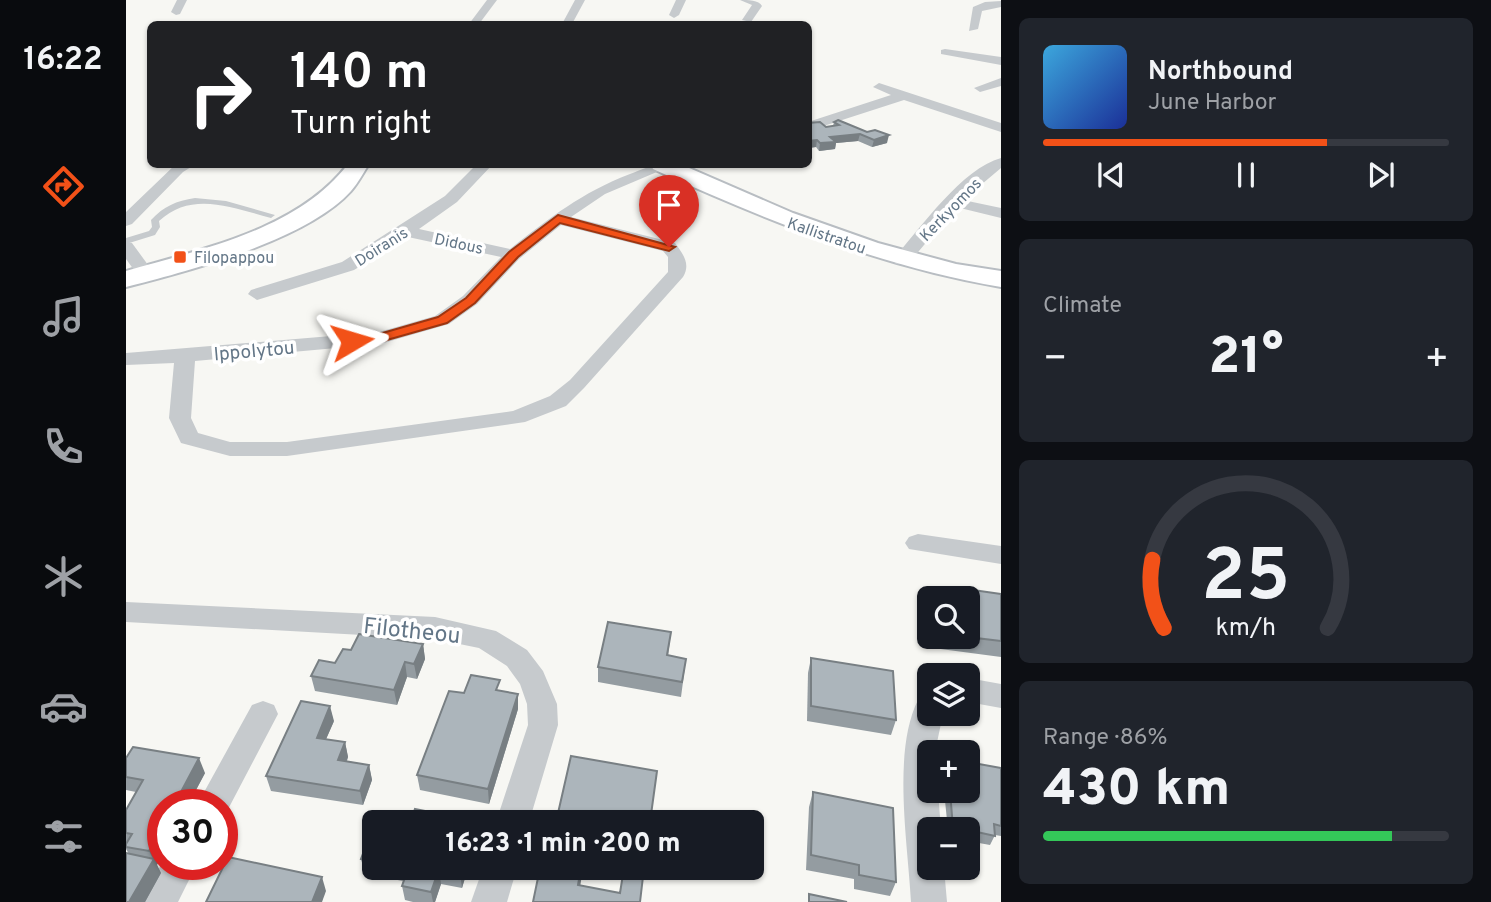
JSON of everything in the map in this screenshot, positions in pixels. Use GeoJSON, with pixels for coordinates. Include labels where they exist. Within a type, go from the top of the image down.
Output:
{"type":"FeatureCollection","features":[{"type":"Feature","properties":{"kind":"street"},"geometry":{"type":"LineString","coordinates":[[176,12],[182,0]]}},
{"type":"Feature","properties":{"kind":"street"},"geometry":{"type":"LineString","coordinates":[[476,21],[492,0]]}},
{"type":"Feature","properties":{"kind":"street"},"geometry":{"type":"LineString","coordinates":[[569,21],[580,0]]}},
{"type":"Feature","properties":{"kind":"street"},"geometry":{"type":"LineString","coordinates":[[674,15],[681,0]]}},
{"type":"Feature","properties":{"kind":"street"},"geometry":{"type":"LineString","coordinates":[[745,0],[756,3],[757,6],[747,20]]}},
{"type":"Feature","properties":{"kind":"street"},"geometry":{"type":"LineString","coordinates":[[973,29],[977,9],[985,5],[1001,4]]}},
{"type":"Feature","properties":{"kind":"street"},"geometry":{"type":"LineString","coordinates":[[945,52],[1001,61]]}},
{"type":"Feature","properties":{"kind":"street"},"geometry":{"type":"LineString","coordinates":[[980,89],[1001,82]]}},
{"type":"Feature","properties":{"kind":"street"},"geometry":{"type":"LineString","coordinates":[[879,87],[1001,128]]}},
{"type":"Feature","properties":{"kind":"street"},"geometry":{"type":"LineString","coordinates":[[812,126],[902,96]]}},
{"type":"Feature","properties":{"kind":"street","name":"Kerkyomos"},"geometry":{"type":"LineString","coordinates":[[902,260],[953,202],[992,166],[1001,162]]}},
{"type":"Feature","properties":{"kind":"street"},"geometry":{"type":"LineString","coordinates":[[126,221],[180,168]]}},
{"type":"Feature","properties":{"kind":"street"},"geometry":{"type":"LineString","coordinates":[[126,247],[136,276],[241,243],[294,220],[330,198],[357,168]]}},
{"type":"Feature","properties":{"kind":"street","name":"Doiranis"},"geometry":{"type":"LineString","coordinates":[[257,294],[348,266],[451,199],[482,168]]}},
{"type":"Feature","properties":{"kind":"street","name":"Ippolytou"},"geometry":{"type":"LineString","coordinates":[[126,359],[380,338],[442,320],[470,300],[513,255],[558,219],[600,191],[656,168]]}},
{"type":"Feature","properties":{"kind":"street","name":"Kallistratou"},"geometry":{"type":"LineString","coordinates":[[670,168],[781,219],[902,260],[1001,279]]}},
{"type":"Feature","properties":{"kind":"street"},"geometry":{"type":"LineString","coordinates":[[953,202],[1001,213]]}},
{"type":"Feature","properties":{"kind":"street"},"geometry":{"type":"LineString","coordinates":[[185,356],[180,418],[189,438],[230,449],[287,449],[517,417],[558,401],[577,384],[677,273],[677,257],[669,247],[558,219]]}},
{"type":"Feature","properties":{"kind":"street","name":"Didous"},"geometry":{"type":"LineString","coordinates":[[405,231],[513,255]]}},
{"type":"Feature","properties":{"kind":"street"},"geometry":{"type":"LineString","coordinates":[[918,543],[1001,555]]}},
{"type":"Feature","properties":{"kind":"street","name":"Filotheou"},"geometry":{"type":"LineString","coordinates":[[126,612],[435,628],[486,639],[517,658],[533,679],[542,704],[543,725],[517,810]]}},
{"type":"Feature","properties":{"kind":"street"},"geometry":{"type":"LineString","coordinates":[[980,692],[1001,696]]}},
{"type":"Feature","properties":{"kind":"street"},"geometry":{"type":"LineString","coordinates":[[222,789],[263,715]]}},
{"type":"Feature","properties":{"kind":"street"},"geometry":{"type":"LineString","coordinates":[[925,726],[919,755],[929,902]]}},
{"type":"Feature","properties":{"kind":"street"},"geometry":{"type":"LineString","coordinates":[[159,902],[171,880]]}},
{"type":"Feature","properties":{"kind":"street"},"geometry":{"type":"LineString","coordinates":[[489,902],[495,880]]}},
{"type":"Feature","properties":{"kind":"lane"},"geometry":{"type":"LineString","coordinates":[[126,241],[152,233],[160,213],[175,203],[190,200],[216,202],[271,215]]}},
{"type":"Feature","properties":{"kind":"building"},"geometry":{"type":"Polygon","coordinates":[[[838,120],[867,132],[875,130],[889,135],[874,140],[860,134],[830,137],[836,142],[812,141],[812,123],[820,122],[826,127],[839,125],[834,122],[838,120]]]}},
{"type":"Feature","properties":{"kind":"building"},"geometry":{"type":"Polygon","coordinates":[[[980,591],[1001,594],[1001,641],[980,638],[980,591]]]}},
{"type":"Feature","properties":{"kind":"building"},"geometry":{"type":"Polygon","coordinates":[[[608,622],[671,632],[667,655],[686,659],[682,682],[598,667],[608,622]]]}},
{"type":"Feature","properties":{"kind":"building"},"geometry":{"type":"Polygon","coordinates":[[[359,634],[423,644],[414,664],[405,662],[394,690],[311,676],[319,660],[335,663],[343,649],[351,650],[359,634]]]}},
{"type":"Feature","properties":{"kind":"building"},"geometry":{"type":"Polygon","coordinates":[[[811,658],[893,671],[896,720],[811,706],[811,658]]]}},
{"type":"Feature","properties":{"kind":"building"},"geometry":{"type":"Polygon","coordinates":[[[471,675],[500,680],[496,690],[518,694],[488,789],[417,775],[449,691],[464,693],[471,675]]]}},
{"type":"Feature","properties":{"kind":"building"},"geometry":{"type":"Polygon","coordinates":[[[301,701],[330,706],[317,738],[345,742],[338,760],[369,765],[360,791],[266,776],[301,701]]]}},
{"type":"Feature","properties":{"kind":"building"},"geometry":{"type":"Polygon","coordinates":[[[133,747],[199,758],[183,789],[147,789],[147,851],[126,847],[132,834],[126,833],[126,810],[143,780],[126,777],[126,758],[133,747]]]}},
{"type":"Feature","properties":{"kind":"building"},"geometry":{"type":"Polygon","coordinates":[[[571,756],[657,771],[652,810],[559,810],[571,756]]]}},
{"type":"Feature","properties":{"kind":"building"},"geometry":{"type":"Polygon","coordinates":[[[980,764],[1001,768],[1001,826],[994,824],[995,836],[980,833],[980,817],[952,817],[951,803],[980,803],[980,764]]]}},
{"type":"Feature","properties":{"kind":"building"},"geometry":{"type":"Polygon","coordinates":[[[813,792],[893,808],[896,882],[859,875],[859,865],[811,855],[813,792]]]}},
{"type":"Feature","properties":{"kind":"building"},"geometry":{"type":"Polygon","coordinates":[[[126,853],[147,858],[147,871],[129,902],[126,902],[126,853]]]}},
{"type":"Feature","properties":{"kind":"building"},"geometry":{"type":"Polygon","coordinates":[[[238,859],[322,877],[312,902],[206,902],[217,880],[238,880],[238,859]]]}},
{"type":"Feature","properties":{"kind":"building"},"geometry":{"type":"Polygon","coordinates":[[[404,880],[435,880],[431,892],[402,886],[404,880]]]}},
{"type":"Feature","properties":{"kind":"building"},"geometry":{"type":"Polygon","coordinates":[[[538,880],[579,880],[578,885],[620,893],[622,880],[643,880],[640,902],[533,902],[538,880]]]}},
{"type":"Feature","properties":{"kind":"building"},"geometry":{"type":"Polygon","coordinates":[[[809,894],[847,902],[809,902],[809,894]]]}},
{"type":"Feature","properties":{"kind":"place","name":"Filopappou"},"geometry":{"type":"Point","coordinates":[180,257]}},
{"type":"Feature","properties":{"kind":"route"},"geometry":{"type":"LineString","coordinates":[[352,341],[380,338],[442,320],[470,300],[513,255],[558,219],[669,247]]}}]}
